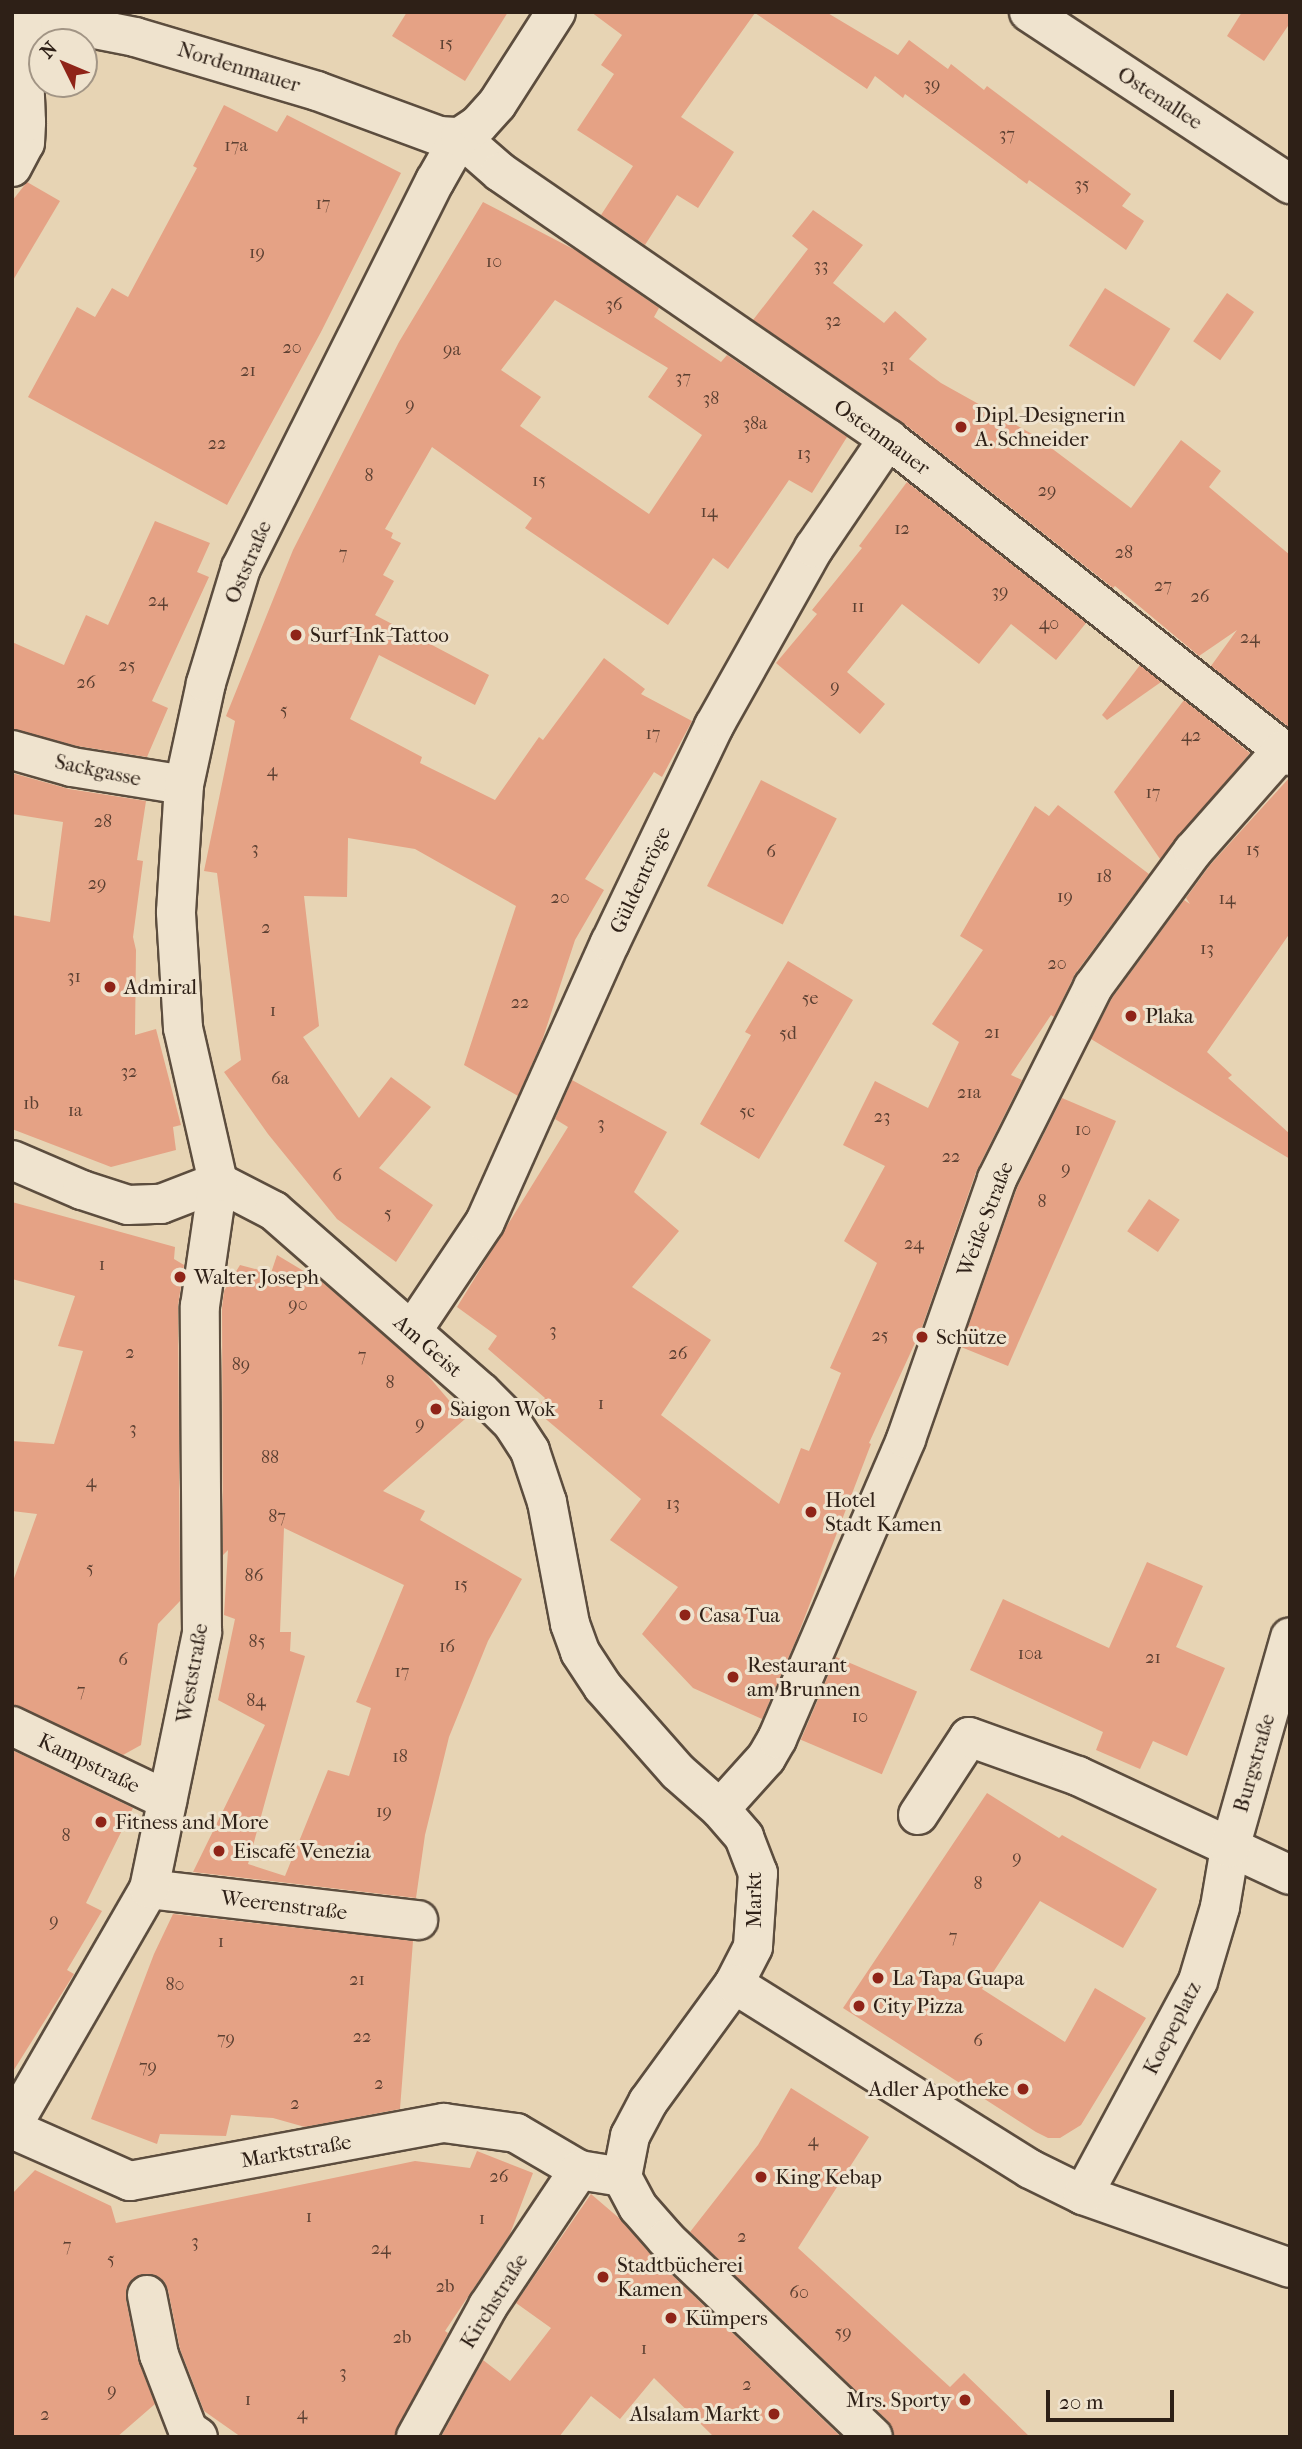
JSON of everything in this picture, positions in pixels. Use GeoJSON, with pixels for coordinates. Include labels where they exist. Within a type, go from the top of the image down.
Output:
{"type":"FeatureCollection","features":[{"type":"Feature","properties":{"kind":"street","name":"Oststraße"},"geometry":{"type":"LineString","coordinates":[[218,1182],[183,1028],[178,974],[178,851],[184,785],[206,683],[241,568],[460,137],[478,125],[497,104],[556,12]]}},
{"type":"Feature","properties":{"kind":"street","name":"Ostenallee"},"geometry":{"type":"LineString","coordinates":[[1029,12],[1290,184]]}},
{"type":"Feature","properties":{"kind":"street","name":"Nordenmauer"},"geometry":{"type":"LineString","coordinates":[[17,22],[75,24],[135,37],[317,91],[439,136],[460,137]]}},
{"type":"Feature","properties":{"kind":"street"},"geometry":{"type":"LineString","coordinates":[[12,167],[24,143],[26,122],[17,22]]}},
{"type":"Feature","properties":{"kind":"street","name":"Ostenmauer"},"geometry":{"type":"LineString","coordinates":[[460,137],[500,172],[888,439],[1286,753]]}},
{"type":"Feature","properties":{"kind":"street","name":"Güldentröge"},"geometry":{"type":"LineString","coordinates":[[412,1331],[485,1222],[610,943],[713,726],[814,548],[888,439]]}},
{"type":"Feature","properties":{"kind":"street","name":"Sackgasse"},"geometry":{"type":"LineString","coordinates":[[12,750],[72,767],[184,785]]}},
{"type":"Feature","properties":{"kind":"street","name":"Weiße Straße"},"geometry":{"type":"LineString","coordinates":[[720,1809],[765,1758],[784,1743],[906,1439],[997,1179],[1093,987],[1193,851],[1286,753]]}},
{"type":"Feature","properties":{"kind":"street"},"geometry":{"type":"LineString","coordinates":[[12,1160],[82,1190],[128,1205],[161,1204],[218,1182]]}},
{"type":"Feature","properties":{"kind":"street","name":"Am Geist"},"geometry":{"type":"LineString","coordinates":[[218,1182],[274,1210],[512,1423],[530,1451],[547,1502],[559,1568]]}},
{"type":"Feature","properties":{"kind":"street","name":"Weststraße"},"geometry":{"type":"LineString","coordinates":[[12,2128],[149,1889],[202,1632],[200,1306],[218,1182]]}},
{"type":"Feature","properties":{"kind":"street","name":"Markt"},"geometry":{"type":"LineString","coordinates":[[559,1568],[577,1643],[603,1687],[678,1772],[720,1809],[744,1837],[758,1873],[753,1947],[734,1984],[649,2102],[630,2136],[622,2177]]}},
{"type":"Feature","properties":{"kind":"street","name":"Burgstraße"},"geometry":{"type":"LineString","coordinates":[[1230,1848],[1289,1639]]}},
{"type":"Feature","properties":{"kind":"street","name":"Kampstraße"},"geometry":{"type":"LineString","coordinates":[[12,1726],[167,1800]]}},
{"type":"Feature","properties":{"kind":"street"},"geometry":{"type":"LineString","coordinates":[[918,1815],[969,1737],[1078,1776],[1290,1875]]}},
{"type":"Feature","properties":{"kind":"street","name":"Koepeplatz"},"geometry":{"type":"LineString","coordinates":[[1083,2195],[1198,1981],[1220,1907],[1230,1848]]}},
{"type":"Feature","properties":{"kind":"street","name":"Weerenstraße"},"geometry":{"type":"LineString","coordinates":[[149,1889],[418,1920]]}},
{"type":"Feature","properties":{"kind":"street"},"geometry":{"type":"LineString","coordinates":[[734,1984],[826,2029],[1030,2169],[1083,2195],[1290,2268]]}},
{"type":"Feature","properties":{"kind":"street","name":"Marktstraße"},"geometry":{"type":"LineString","coordinates":[[12,2128],[130,2181],[444,2123],[516,2133],[579,2170]]}},
{"type":"Feature","properties":{"kind":"street"},"geometry":{"type":"LineString","coordinates":[[579,2170],[622,2177],[638,2207],[666,2239],[873,2437]]}},
{"type":"Feature","properties":{"kind":"street","name":"Kirchstraße"},"geometry":{"type":"LineString","coordinates":[[416,2437],[488,2306],[579,2170]]}},
{"type":"Feature","properties":{"kind":"street"},"geometry":{"type":"LineString","coordinates":[[147,2295],[159,2355],[187,2435]]}},
{"type":"Feature","properties":{"kind":"building"},"geometry":{"type":"Polygon","coordinates":[[[407,12],[508,12],[465,81],[392,36],[407,12]]]}},
{"type":"Feature","properties":{"kind":"building"},"geometry":{"type":"Polygon","coordinates":[[[591,12],[826,12],[898,55],[909,40],[948,69],[951,64],[984,90],[987,86],[1131,194],[1122,206],[1144,221],[1126,250],[1029,180],[1027,184],[905,94],[903,98],[875,76],[867,89],[755,13],[681,117],[734,152],[698,208],[677,195],[645,245],[601,215],[633,166],[577,130],[614,74],[601,65],[622,35],[591,12]]]}},
{"type":"Feature","properties":{"kind":"building"},"geometry":{"type":"Polygon","coordinates":[[[1242,12],[1290,12],[1290,23],[1264,61],[1227,36],[1242,12]]]}},
{"type":"Feature","properties":{"kind":"building"},"geometry":{"type":"Polygon","coordinates":[[[224,105],[277,132],[287,115],[401,173],[321,332],[227,505],[28,397],[77,307],[95,317],[112,288],[128,297],[197,168],[193,166],[224,105]]]}},
{"type":"Feature","properties":{"kind":"building"},"geometry":{"type":"Polygon","coordinates":[[[27,182],[60,201],[12,282],[12,201],[27,182]]]}},
{"type":"Feature","properties":{"kind":"building"},"geometry":{"type":"Polygon","coordinates":[[[483,202],[577,251],[659,308],[654,317],[721,362],[727,355],[847,437],[812,493],[789,480],[728,569],[713,558],[668,625],[525,528],[532,518],[432,447],[385,529],[393,533],[391,538],[401,543],[383,575],[394,581],[375,615],[489,675],[475,705],[379,655],[350,719],[422,757],[420,763],[495,800],[539,737],[543,740],[604,658],[645,689],[641,694],[692,721],[662,777],[654,772],[585,879],[604,890],[575,940],[542,1041],[518,1096],[464,1065],[516,906],[415,849],[348,838],[347,897],[304,896],[319,1026],[303,1037],[359,1118],[391,1077],[431,1107],[379,1168],[433,1205],[396,1262],[337,1219],[268,1134],[224,1072],[241,1060],[217,873],[204,871],[235,721],[226,716],[293,550],[399,342],[483,202]],[[555,300],[501,370],[541,397],[520,426],[649,514],[702,435],[648,397],[668,368],[555,300]]]}},
{"type":"Feature","properties":{"kind":"building"},"geometry":{"type":"Polygon","coordinates":[[[813,210],[863,245],[833,283],[884,323],[895,311],[927,339],[909,359],[941,383],[1034,435],[1131,508],[1181,440],[1221,471],[1209,487],[1290,555],[1290,728],[1211,666],[1237,630],[1199,656],[1115,586],[1113,588],[902,422],[753,320],[808,249],[792,236],[813,210]]]}},
{"type":"Feature","properties":{"kind":"building"},"geometry":{"type":"Polygon","coordinates":[[[1105,288],[1170,329],[1134,386],[1069,346],[1105,288]]]}},
{"type":"Feature","properties":{"kind":"building"},"geometry":{"type":"Polygon","coordinates":[[[1227,293],[1254,312],[1220,360],[1193,341],[1227,293]]]}},
{"type":"Feature","properties":{"kind":"building"},"geometry":{"type":"Polygon","coordinates":[[[907,482],[1086,623],[1056,660],[1011,624],[979,664],[902,604],[847,672],[885,704],[860,734],[776,663],[817,614],[812,610],[862,548],[859,546],[907,482]]]}},
{"type":"Feature","properties":{"kind":"building"},"geometry":{"type":"Polygon","coordinates":[[[155,521],[210,543],[197,572],[209,577],[152,701],[168,708],[147,757],[77,746],[12,729],[12,642],[64,665],[86,615],[108,625],[155,521]]]}},
{"type":"Feature","properties":{"kind":"building"},"geometry":{"type":"Polygon","coordinates":[[[1140,665],[1161,682],[1107,720],[1102,715],[1140,665]]]}},
{"type":"Feature","properties":{"kind":"building"},"geometry":{"type":"Polygon","coordinates":[[[1184,700],[1250,753],[1160,859],[1114,792],[1184,700]]]}},
{"type":"Feature","properties":{"kind":"building"},"geometry":{"type":"Polygon","coordinates":[[[12,773],[69,789],[146,801],[137,860],[143,861],[133,937],[136,950],[135,1035],[156,1029],[181,1125],[173,1127],[176,1150],[111,1167],[12,1129],[12,915],[50,922],[63,822],[12,814],[12,773]]]}},
{"type":"Feature","properties":{"kind":"building"},"geometry":{"type":"Polygon","coordinates":[[[1290,777],[1290,933],[1207,1052],[1232,1075],[1228,1078],[1290,1134],[1290,1159],[1091,1039],[1112,998],[1184,900],[1190,904],[1186,898],[1210,865],[1290,777]]]}},
{"type":"Feature","properties":{"kind":"building"},"geometry":{"type":"Polygon","coordinates":[[[761,780],[837,819],[783,925],[707,886],[761,780]]]}},
{"type":"Feature","properties":{"kind":"building"},"geometry":{"type":"Polygon","coordinates":[[[1058,805],[1149,874],[1075,974],[1054,1017],[1051,1015],[1011,1075],[1022,1080],[976,1172],[921,1330],[869,1443],[871,1444],[796,1640],[762,1719],[693,1688],[642,1634],[678,1587],[610,1540],[641,1499],[535,1410],[545,1398],[488,1349],[497,1336],[457,1307],[568,1127],[555,1119],[572,1080],[667,1132],[634,1192],[679,1231],[632,1287],[711,1340],[661,1415],[779,1504],[801,1448],[809,1451],[841,1373],[830,1368],[877,1263],[844,1241],[885,1166],[843,1145],[875,1081],[928,1108],[959,1042],[932,1024],[983,950],[960,936],[1035,806],[1049,816],[1058,805]]]}},
{"type":"Feature","properties":{"kind":"building"},"geometry":{"type":"Polygon","coordinates":[[[788,961],[853,1000],[759,1159],[700,1124],[751,1035],[745,1032],[788,961]]]}},
{"type":"Feature","properties":{"kind":"building"},"geometry":{"type":"Polygon","coordinates":[[[1062,1098],[1116,1121],[1008,1366],[961,1347],[1017,1188],[1062,1098]]]}},
{"type":"Feature","properties":{"kind":"building"},"geometry":{"type":"Polygon","coordinates":[[[1149,1199],[1180,1220],[1158,1252],[1127,1231],[1149,1199]]]}},
{"type":"Feature","properties":{"kind":"building"},"geometry":{"type":"Polygon","coordinates":[[[12,1202],[175,1247],[174,1259],[184,1265],[178,1306],[180,1601],[158,1624],[141,1745],[123,1755],[12,1704],[12,1584],[37,1514],[12,1511],[12,1441],[54,1444],[83,1351],[58,1346],[75,1296],[12,1279],[12,1202]]]}},
{"type":"Feature","properties":{"kind":"building"},"geometry":{"type":"Polygon","coordinates":[[[277,1255],[322,1282],[424,1371],[465,1419],[383,1491],[425,1511],[420,1520],[522,1579],[488,1641],[449,1737],[425,1835],[416,1898],[193,1872],[265,1725],[218,1700],[235,1619],[224,1615],[228,1550],[223,1555],[222,1308],[224,1291],[240,1265],[271,1273],[277,1255]],[[284,1528],[280,1632],[291,1632],[290,1651],[305,1656],[248,1864],[285,1876],[328,1770],[349,1776],[371,1708],[356,1702],[404,1585],[284,1528]]]}},
{"type":"Feature","properties":{"kind":"building"},"geometry":{"type":"Polygon","coordinates":[[[1147,1562],[1203,1586],[1176,1647],[1225,1668],[1187,1756],[1153,1741],[1140,1769],[1096,1750],[1103,1732],[970,1670],[1003,1599],[1109,1648],[1147,1562]]]}},
{"type":"Feature","properties":{"kind":"building"},"geometry":{"type":"Polygon","coordinates":[[[836,1657],[917,1691],[882,1774],[801,1740],[836,1657]]]}},
{"type":"Feature","properties":{"kind":"building"},"geometry":{"type":"Polygon","coordinates":[[[12,1750],[133,1808],[86,1903],[102,1911],[67,1970],[74,1974],[12,2073],[12,1750]]]}},
{"type":"Feature","properties":{"kind":"building"},"geometry":{"type":"Polygon","coordinates":[[[987,1793],[1059,1838],[1062,1835],[1157,1889],[1123,1948],[1040,1901],[982,1989],[1065,2042],[1095,1988],[1146,2018],[1081,2125],[1060,2138],[1048,2138],[1036,2132],[843,2008],[987,1793]]]}},
{"type":"Feature","properties":{"kind":"building"},"geometry":{"type":"Polygon","coordinates":[[[173,1914],[413,1941],[400,2109],[305,2127],[273,2118],[231,2115],[226,2136],[160,2134],[157,2144],[91,2119],[154,1954],[173,1914]]]}},
{"type":"Feature","properties":{"kind":"building"},"geometry":{"type":"Polygon","coordinates":[[[791,2088],[869,2137],[798,2248],[950,2387],[964,2373],[1030,2437],[894,2437],[888,2421],[690,2232],[758,2145],[791,2088]]]}},
{"type":"Feature","properties":{"kind":"building"},"geometry":{"type":"Polygon","coordinates":[[[477,2151],[533,2173],[510,2234],[445,2331],[448,2333],[394,2437],[241,2437],[204,2411],[180,2349],[164,2281],[155,2275],[143,2274],[132,2279],[126,2289],[126,2299],[138,2360],[155,2404],[117,2437],[12,2437],[12,2194],[35,2170],[111,2206],[116,2223],[415,2161],[470,2168],[477,2151]]]}},
{"type":"Feature","properties":{"kind":"building"},"geometry":{"type":"Polygon","coordinates":[[[591,2194],[619,2218],[651,2255],[841,2437],[714,2437],[654,2378],[620,2419],[591,2396],[559,2437],[441,2437],[483,2360],[510,2381],[551,2328],[516,2303],[591,2194]]]}},
{"type":"Feature","properties":{"kind":"place","name":"Dipl.-Designerin A. Schneider"},"geometry":{"type":"Point","coordinates":[961,427]}},
{"type":"Feature","properties":{"kind":"place","name":"Surf-Ink-Tattoo"},"geometry":{"type":"Point","coordinates":[296,635]}},
{"type":"Feature","properties":{"kind":"place","name":"Admiral"},"geometry":{"type":"Point","coordinates":[110,987]}},
{"type":"Feature","properties":{"kind":"place","name":"Plaka"},"geometry":{"type":"Point","coordinates":[1131,1016]}},
{"type":"Feature","properties":{"kind":"place","name":"Walter Joseph"},"geometry":{"type":"Point","coordinates":[180,1277]}},
{"type":"Feature","properties":{"kind":"place","name":"Schütze"},"geometry":{"type":"Point","coordinates":[922,1337]}},
{"type":"Feature","properties":{"kind":"place","name":"Saigon Wok"},"geometry":{"type":"Point","coordinates":[436,1409]}},
{"type":"Feature","properties":{"kind":"place","name":"Hotel Stadt Kamen"},"geometry":{"type":"Point","coordinates":[811,1512]}},
{"type":"Feature","properties":{"kind":"place","name":"Casa Tua"},"geometry":{"type":"Point","coordinates":[685,1615]}},
{"type":"Feature","properties":{"kind":"place","name":"Restaurant am Brunnen"},"geometry":{"type":"Point","coordinates":[733,1677]}},
{"type":"Feature","properties":{"kind":"place","name":"Fitness and More"},"geometry":{"type":"Point","coordinates":[101,1822]}},
{"type":"Feature","properties":{"kind":"place","name":"Eiscafé Venezia"},"geometry":{"type":"Point","coordinates":[219,1851]}},
{"type":"Feature","properties":{"kind":"place","name":"La Tapa Guapa"},"geometry":{"type":"Point","coordinates":[878,1978]}},
{"type":"Feature","properties":{"kind":"place","name":"City Pizza"},"geometry":{"type":"Point","coordinates":[859,2006]}},
{"type":"Feature","properties":{"kind":"place","name":"Adler Apotheke"},"geometry":{"type":"Point","coordinates":[1023,2089]}},
{"type":"Feature","properties":{"kind":"place","name":"King Kebap"},"geometry":{"type":"Point","coordinates":[761,2177]}},
{"type":"Feature","properties":{"kind":"place","name":"Stadtbücherei Kamen"},"geometry":{"type":"Point","coordinates":[603,2277]}},
{"type":"Feature","properties":{"kind":"place","name":"Kümpers"},"geometry":{"type":"Point","coordinates":[671,2318]}},
{"type":"Feature","properties":{"kind":"place","name":"Mrs. Sporty"},"geometry":{"type":"Point","coordinates":[965,2400]}},
{"type":"Feature","properties":{"kind":"place","name":"Alsalam Markt"},"geometry":{"type":"Point","coordinates":[774,2414]}}]}
